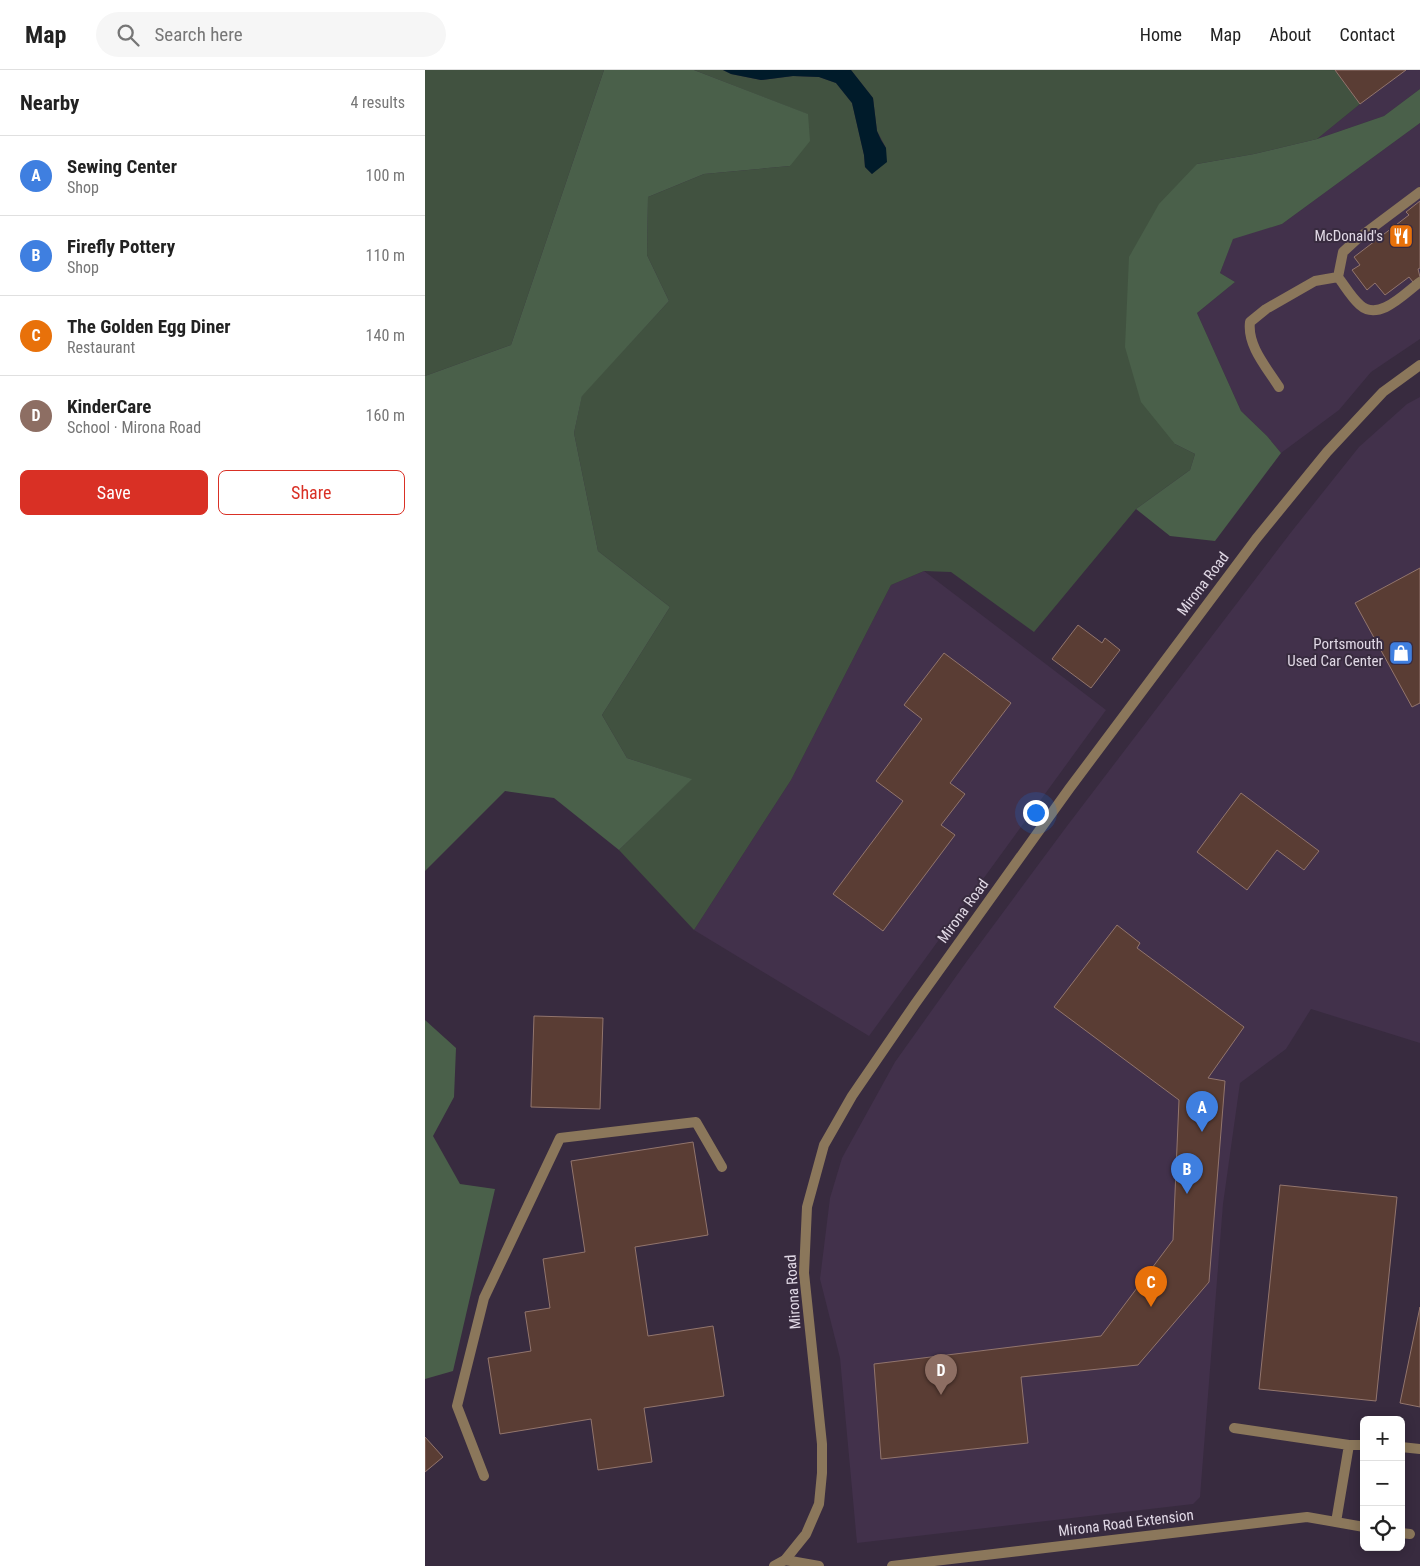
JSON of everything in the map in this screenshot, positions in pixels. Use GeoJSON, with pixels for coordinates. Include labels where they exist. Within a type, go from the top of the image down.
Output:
{"type":"FeatureCollection","features":[{"type":"Feature","properties":{"kind":"street"},"geometry":{"type":"LineString","coordinates":[[1420,192],[1343,252],[1338,277],[1361,306],[1371,310],[1385,309],[1420,282]]}},
{"type":"Feature","properties":{"kind":"street"},"geometry":{"type":"LineString","coordinates":[[1279,387],[1255,348],[1249,333],[1250,322],[1265,309],[1315,281],[1338,277]]}},
{"type":"Feature","properties":{"kind":"street","name":"Mirona Road"},"geometry":{"type":"LineString","coordinates":[[774,1566],[787,1563],[806,1534],[819,1504],[822,1473],[821,1434],[804,1273],[807,1207],[824,1145],[852,1096],[915,1004],[1080,775],[1256,539],[1327,452],[1383,392],[1420,365]]}},
{"type":"Feature","properties":{"kind":"street"},"geometry":{"type":"LineString","coordinates":[[484,1476],[457,1406],[483,1298],[560,1138],[695,1122],[722,1167]]}},
{"type":"Feature","properties":{"kind":"street"},"geometry":{"type":"LineString","coordinates":[[1234,1428],[1360,1445]]}},
{"type":"Feature","properties":{"kind":"street"},"geometry":{"type":"LineString","coordinates":[[1336,1522],[1349,1445]]}},
{"type":"Feature","properties":{"kind":"street"},"geometry":{"type":"LineString","coordinates":[[1405,1448],[1420,1448]]}},
{"type":"Feature","properties":{"kind":"street","name":"Mirona Road Extension"},"geometry":{"type":"LineString","coordinates":[[892,1566],[1307,1517],[1360,1525]]}},
{"type":"Feature","properties":{"kind":"street"},"geometry":{"type":"LineString","coordinates":[[787,1563],[819,1566]]}},
{"type":"Feature","properties":{"kind":"shaded area"},"geometry":{"type":"Polygon","coordinates":[[[1335,70],[1420,70],[1420,89],[1384,116],[1317,139],[1360,104],[1335,70]]]}},
{"type":"Feature","properties":{"kind":"shaded area"},"geometry":{"type":"Polygon","coordinates":[[[1420,123],[1420,339],[1371,372],[1339,410],[1281,453],[1267,436],[1241,411],[1197,313],[1235,282],[1220,273],[1233,238],[1282,224],[1420,123]]]}},
{"type":"Feature","properties":{"kind":"shaded area"},"geometry":{"type":"Polygon","coordinates":[[[1420,397],[1420,1043],[1311,1009],[1286,1049],[1240,1083],[1223,1204],[1200,1497],[1193,1504],[857,1543],[840,1358],[820,1279],[830,1198],[842,1158],[895,1062],[1067,826],[1292,531],[1359,447],[1407,404],[1420,397]]]}},
{"type":"Feature","properties":{"kind":"shaded area"},"geometry":{"type":"Polygon","coordinates":[[[924,571],[1106,710],[869,1036],[694,930],[791,780],[891,585],[924,571]]]}},
{"type":"Feature","properties":{"kind":"green space"},"geometry":{"type":"Polygon","coordinates":[[[425,70],[604,70],[511,345],[425,376],[425,70]]]}},
{"type":"Feature","properties":{"kind":"green space"},"geometry":{"type":"Polygon","coordinates":[[[604,70],[694,70],[808,114],[810,141],[790,166],[704,174],[648,197],[647,255],[669,301],[582,396],[574,433],[598,551],[670,607],[602,715],[627,758],[692,779],[619,850],[554,798],[505,791],[425,871],[425,376],[511,345],[604,70]]]}},
{"type":"Feature","properties":{"kind":"green space"},"geometry":{"type":"Polygon","coordinates":[[[694,70],[723,70],[731,74],[761,80],[793,76],[819,77],[836,83],[852,103],[865,167],[872,174],[886,148],[877,131],[873,98],[851,70],[1335,70],[1360,104],[1317,139],[1254,154],[1197,164],[1175,444],[1195,454],[1190,470],[1136,509],[1034,632],[951,572],[924,571],[891,585],[791,780],[694,930],[619,850],[691,779],[627,758],[602,715],[670,607],[598,551],[574,433],[582,395],[669,301],[647,255],[648,197],[704,174],[790,166],[807,114],[694,70]]]}},
{"type":"Feature","properties":{"kind":"green space"},"geometry":{"type":"Polygon","coordinates":[[[1420,89],[1420,123],[1282,224],[1233,239],[1220,273],[1235,282],[1197,313],[1241,411],[1267,436],[1281,453],[1215,541],[1170,536],[1136,509],[1190,470],[1195,454],[1175,444],[1141,402],[1125,347],[1129,257],[1159,204],[1197,164],[1254,154],[1317,139],[1384,116],[1420,89]]]}},
{"type":"Feature","properties":{"kind":"green space"},"geometry":{"type":"Polygon","coordinates":[[[425,1020],[456,1048],[454,1097],[433,1136],[460,1184],[495,1189],[453,1371],[425,1379],[425,1020]]]}},
{"type":"Feature","properties":{"kind":"water"},"geometry":{"type":"Polygon","coordinates":[[[723,70],[851,70],[873,98],[877,131],[886,148],[887,162],[872,174],[865,167],[852,103],[836,83],[819,77],[793,76],[761,80],[731,74],[723,70]]]}},
{"type":"Feature","properties":{"kind":"building"},"geometry":{"type":"Polygon","coordinates":[[[1335,70],[1406,70],[1360,104],[1335,70]]]}},
{"type":"Feature","properties":{"kind":"building","name":"McDonald's"},"geometry":{"type":"Polygon","coordinates":[[[1420,201],[1420,268],[1418,269],[1420,277],[1413,282],[1409,277],[1385,295],[1375,283],[1367,290],[1352,270],[1360,265],[1354,257],[1409,215],[1406,212],[1420,201]]]}},
{"type":"Feature","properties":{"kind":"building","name":"Portsmouth Used Car Center"},"geometry":{"type":"Polygon","coordinates":[[[1420,568],[1420,703],[1412,707],[1355,603],[1420,568]]]}},
{"type":"Feature","properties":{"kind":"building"},"geometry":{"type":"Polygon","coordinates":[[[1078,625],[1102,643],[1105,638],[1120,650],[1091,688],[1052,659],[1078,625]]]}},
{"type":"Feature","properties":{"kind":"building"},"geometry":{"type":"Polygon","coordinates":[[[944,653],[1011,703],[950,783],[965,794],[941,825],[955,835],[883,931],[833,894],[903,801],[876,781],[922,719],[904,705],[944,653]]]}},
{"type":"Feature","properties":{"kind":"building"},"geometry":{"type":"Polygon","coordinates":[[[1241,793],[1319,851],[1304,870],[1277,850],[1247,890],[1197,852],[1241,793]]]}},
{"type":"Feature","properties":{"kind":"building"},"geometry":{"type":"Polygon","coordinates":[[[1117,925],[1140,943],[1137,948],[1244,1027],[1208,1078],[1225,1081],[1209,1282],[1138,1365],[1021,1377],[1028,1443],[881,1459],[874,1364],[1101,1336],[1173,1240],[1179,1100],[1054,1007],[1117,925]]]}},
{"type":"Feature","properties":{"kind":"building"},"geometry":{"type":"Polygon","coordinates":[[[534,1016],[603,1018],[600,1109],[531,1107],[534,1016]]]}},
{"type":"Feature","properties":{"kind":"building"},"geometry":{"type":"Polygon","coordinates":[[[693,1142],[708,1235],[635,1247],[648,1336],[713,1326],[724,1396],[644,1408],[652,1462],[598,1470],[591,1419],[500,1434],[488,1358],[531,1351],[525,1312],[550,1308],[543,1259],[585,1252],[571,1161],[693,1142]]]}},
{"type":"Feature","properties":{"kind":"building"},"geometry":{"type":"Polygon","coordinates":[[[1280,1185],[1397,1197],[1376,1401],[1259,1389],[1280,1185]]]}},
{"type":"Feature","properties":{"kind":"building"},"geometry":{"type":"Polygon","coordinates":[[[1420,1307],[1420,1407],[1400,1403],[1420,1307]]]}},
{"type":"Feature","properties":{"kind":"building"},"geometry":{"type":"Polygon","coordinates":[[[425,1437],[443,1457],[425,1472],[425,1437]]]}},
{"type":"Feature","properties":{"kind":"place","name":"McDonald's"},"geometry":{"type":"Point","coordinates":[1401,236]}},
{"type":"Feature","properties":{"kind":"place","name":"Portsmouth Used Car Center"},"geometry":{"type":"Point","coordinates":[1401,653]}},
{"type":"Feature","properties":{"kind":"place","name":"Sewing Center"},"geometry":{"type":"Point","coordinates":[1202,1132]}},
{"type":"Feature","properties":{"kind":"place","name":"Firefly Pottery"},"geometry":{"type":"Point","coordinates":[1187,1194]}},
{"type":"Feature","properties":{"kind":"place","name":"The Golden Egg Diner"},"geometry":{"type":"Point","coordinates":[1151,1307]}},
{"type":"Feature","properties":{"kind":"place","name":"KinderCare"},"geometry":{"type":"Point","coordinates":[941,1395]}}]}
